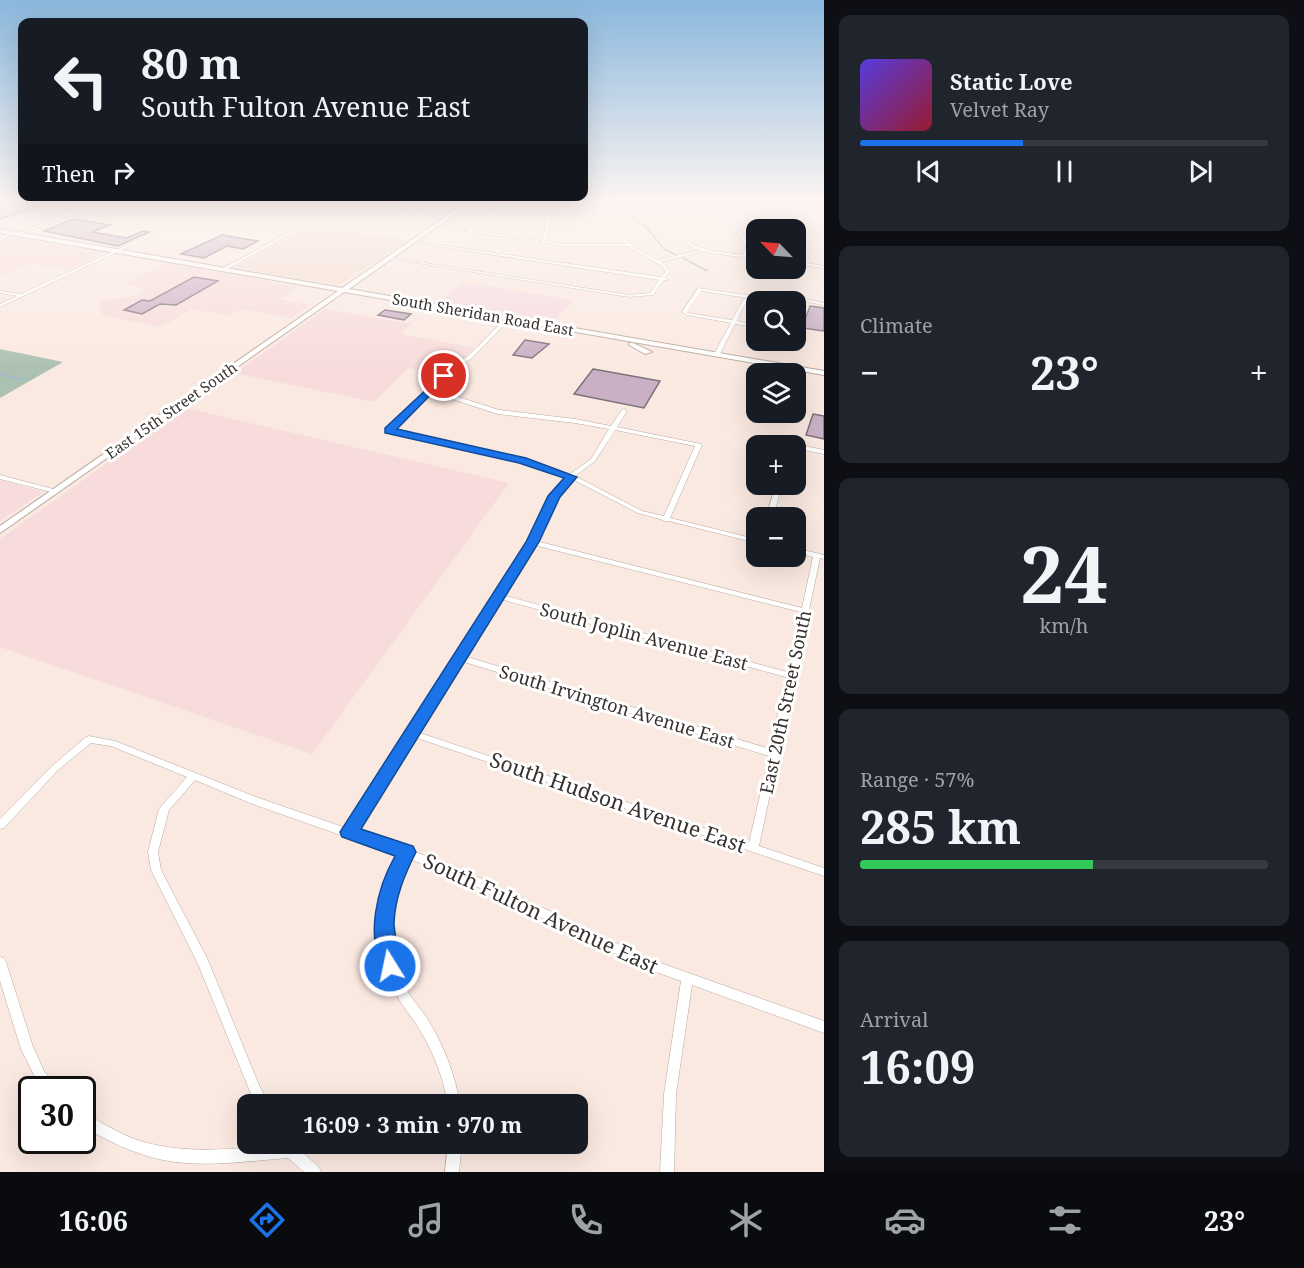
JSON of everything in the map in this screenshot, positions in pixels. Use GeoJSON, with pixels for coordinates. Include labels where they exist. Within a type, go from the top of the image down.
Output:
{"type":"FeatureCollection","features":[{"type":"Feature","properties":{"kind":"main road","name":"South Sheridan Road East"},"geometry":{"type":"LineString","coordinates":[[157,258],[824,373]]}},
{"type":"Feature","properties":{"kind":"main road","name":"East 15th Street South"},"geometry":{"type":"LineString","coordinates":[[0,530],[387,258]]}},
{"type":"Feature","properties":{"kind":"main road"},"geometry":{"type":"LineString","coordinates":[[602,334],[611,339],[636,345],[648,352]]}},
{"type":"Feature","properties":{"kind":"street"},"geometry":{"type":"LineString","coordinates":[[0,306],[103,258]]}},
{"type":"Feature","properties":{"kind":"street"},"geometry":{"type":"LineString","coordinates":[[224,269],[245,258]]}},
{"type":"Feature","properties":{"kind":"street"},"geometry":{"type":"LineString","coordinates":[[387,258],[629,296],[650,295],[664,279],[668,271],[649,258]]}},
{"type":"Feature","properties":{"kind":"street"},"geometry":{"type":"LineString","coordinates":[[518,258],[664,279]]}},
{"type":"Feature","properties":{"kind":"street"},"geometry":{"type":"LineString","coordinates":[[656,262],[673,258]]}},
{"type":"Feature","properties":{"kind":"street"},"geometry":{"type":"LineString","coordinates":[[806,265],[824,267]]}},
{"type":"Feature","properties":{"kind":"street"},"geometry":{"type":"LineString","coordinates":[[746,295],[700,289],[684,312],[746,324]]}},
{"type":"Feature","properties":{"kind":"street"},"geometry":{"type":"LineString","coordinates":[[0,292],[22,296]]}},
{"type":"Feature","properties":{"kind":"street"},"geometry":{"type":"LineString","coordinates":[[717,354],[746,300]]}},
{"type":"Feature","properties":{"kind":"street"},"geometry":{"type":"LineString","coordinates":[[806,301],[824,303]]}},
{"type":"Feature","properties":{"kind":"street"},"geometry":{"type":"LineString","coordinates":[[509,318],[470,357],[447,372],[389,430],[522,460],[571,477],[615,501],[666,520],[746,539]]}},
{"type":"Feature","properties":{"kind":"street"},"geometry":{"type":"LineString","coordinates":[[429,390],[498,412],[564,419],[699,446],[666,520]]}},
{"type":"Feature","properties":{"kind":"street"},"geometry":{"type":"LineString","coordinates":[[349,832],[532,542],[554,496],[571,477],[593,460],[624,411]]}},
{"type":"Feature","properties":{"kind":"street"},"geometry":{"type":"LineString","coordinates":[[806,448],[824,452]]}},
{"type":"Feature","properties":{"kind":"street"},"geometry":{"type":"LineString","coordinates":[[0,477],[55,491]]}},
{"type":"Feature","properties":{"kind":"street"},"geometry":{"type":"LineString","coordinates":[[532,542],[805,611]]}},
{"type":"Feature","properties":{"kind":"street"},"geometry":{"type":"LineString","coordinates":[[806,553],[821,556]]}},
{"type":"Feature","properties":{"kind":"street","name":"East 20th Street South"},"geometry":{"type":"LineString","coordinates":[[753,848],[805,611],[821,556]]}},
{"type":"Feature","properties":{"kind":"street","name":"South Joplin Avenue East"},"geometry":{"type":"LineString","coordinates":[[498,596],[790,676]]}},
{"type":"Feature","properties":{"kind":"street","name":"South Irvington Avenue East"},"geometry":{"type":"LineString","coordinates":[[460,658],[774,754]]}},
{"type":"Feature","properties":{"kind":"street","name":"South Hudson Avenue East"},"geometry":{"type":"LineString","coordinates":[[411,733],[824,872]]}},
{"type":"Feature","properties":{"kind":"street","name":"South Fulton Avenue East"},"geometry":{"type":"LineString","coordinates":[[0,825],[55,768],[89,739],[112,743],[253,800],[453,870],[609,946],[824,1027]]}},
{"type":"Feature","properties":{"kind":"street"},"geometry":{"type":"LineString","coordinates":[[193,776],[164,809],[153,852],[161,884],[203,962],[258,1094]]}},
{"type":"Feature","properties":{"kind":"street"},"geometry":{"type":"LineString","coordinates":[[407,852],[396,872],[387,898],[384,922],[385,945],[390,966],[404,997],[424,1026],[437,1051],[451,1094]]}},
{"type":"Feature","properties":{"kind":"street"},"geometry":{"type":"LineString","coordinates":[[0,962],[27,1049],[41,1076]]}},
{"type":"Feature","properties":{"kind":"street"},"geometry":{"type":"LineString","coordinates":[[667,1172],[670,1094],[687,977]]}},
{"type":"Feature","properties":{"kind":"street"},"geometry":{"type":"LineString","coordinates":[[96,1127],[146,1150],[184,1157],[237,1152]]}},
{"type":"Feature","properties":{"kind":"street"},"geometry":{"type":"LineString","coordinates":[[295,1154],[314,1172]]}},
{"type":"Feature","properties":{"kind":"street"},"geometry":{"type":"LineString","coordinates":[[452,1172],[454,1154]]}},
{"type":"Feature","properties":{"kind":"shaded area"},"geometry":{"type":"Polygon","coordinates":[[[0,258],[94,258],[68,270],[31,263],[0,277],[0,258]]]}},
{"type":"Feature","properties":{"kind":"shaded area"},"geometry":{"type":"Polygon","coordinates":[[[252,258],[381,258],[339,285],[234,268],[252,258]]]}},
{"type":"Feature","properties":{"kind":"shaded area"},"geometry":{"type":"Polygon","coordinates":[[[166,263],[298,287],[279,299],[310,305],[291,318],[241,309],[229,316],[192,309],[161,327],[102,315],[99,307],[102,301],[133,296],[147,289],[125,284],[166,263]]]}},
{"type":"Feature","properties":{"kind":"shaded area"},"geometry":{"type":"Polygon","coordinates":[[[463,282],[574,300],[553,321],[438,302],[463,282]]]}},
{"type":"Feature","properties":{"kind":"shaded area"},"geometry":{"type":"Polygon","coordinates":[[[325,309],[412,324],[401,334],[474,348],[468,355],[438,374],[408,368],[374,402],[235,373],[325,309]]]}},
{"type":"Feature","properties":{"kind":"shaded area"},"geometry":{"type":"Polygon","coordinates":[[[185,408],[509,483],[312,754],[0,647],[0,539],[185,408]]]}},
{"type":"Feature","properties":{"kind":"shaded area"},"geometry":{"type":"Polygon","coordinates":[[[0,480],[43,492],[0,521],[0,480]]]}},
{"type":"Feature","properties":{"kind":"green space"},"geometry":{"type":"Polygon","coordinates":[[[0,349],[63,362],[0,398],[0,349]]]}},
{"type":"Feature","properties":{"kind":"building"},"geometry":{"type":"Polygon","coordinates":[[[194,277],[218,281],[176,305],[160,304],[142,314],[124,310],[142,300],[150,301],[194,277]]]}},
{"type":"Feature","properties":{"kind":"building"},"geometry":{"type":"Polygon","coordinates":[[[810,306],[824,308],[824,331],[806,329],[806,317],[810,306]]]}},
{"type":"Feature","properties":{"kind":"building"},"geometry":{"type":"Polygon","coordinates":[[[385,310],[411,314],[404,320],[378,315],[385,310]]]}},
{"type":"Feature","properties":{"kind":"building"},"geometry":{"type":"Polygon","coordinates":[[[525,340],[549,344],[532,358],[513,355],[525,340]]]}},
{"type":"Feature","properties":{"kind":"building"},"geometry":{"type":"Polygon","coordinates":[[[593,369],[660,381],[644,408],[574,394],[593,369]]]}},
{"type":"Feature","properties":{"kind":"building"},"geometry":{"type":"Polygon","coordinates":[[[813,414],[824,416],[824,439],[806,435],[813,414]]]}},
{"type":"Feature","properties":{"kind":"waterway"},"geometry":{"type":"LineString","coordinates":[[683,258],[707,271]]}},
{"type":"Feature","properties":{"kind":"waterway"},"geometry":{"type":"LineString","coordinates":[[0,375],[26,380]]}},
{"type":"Feature","properties":{"kind":"route"},"geometry":{"type":"LineString","coordinates":[[390,966],[385,945],[384,922],[387,898],[396,872],[407,852],[349,832],[532,542],[554,496],[571,477],[522,460],[389,430],[444,376]]}}]}
